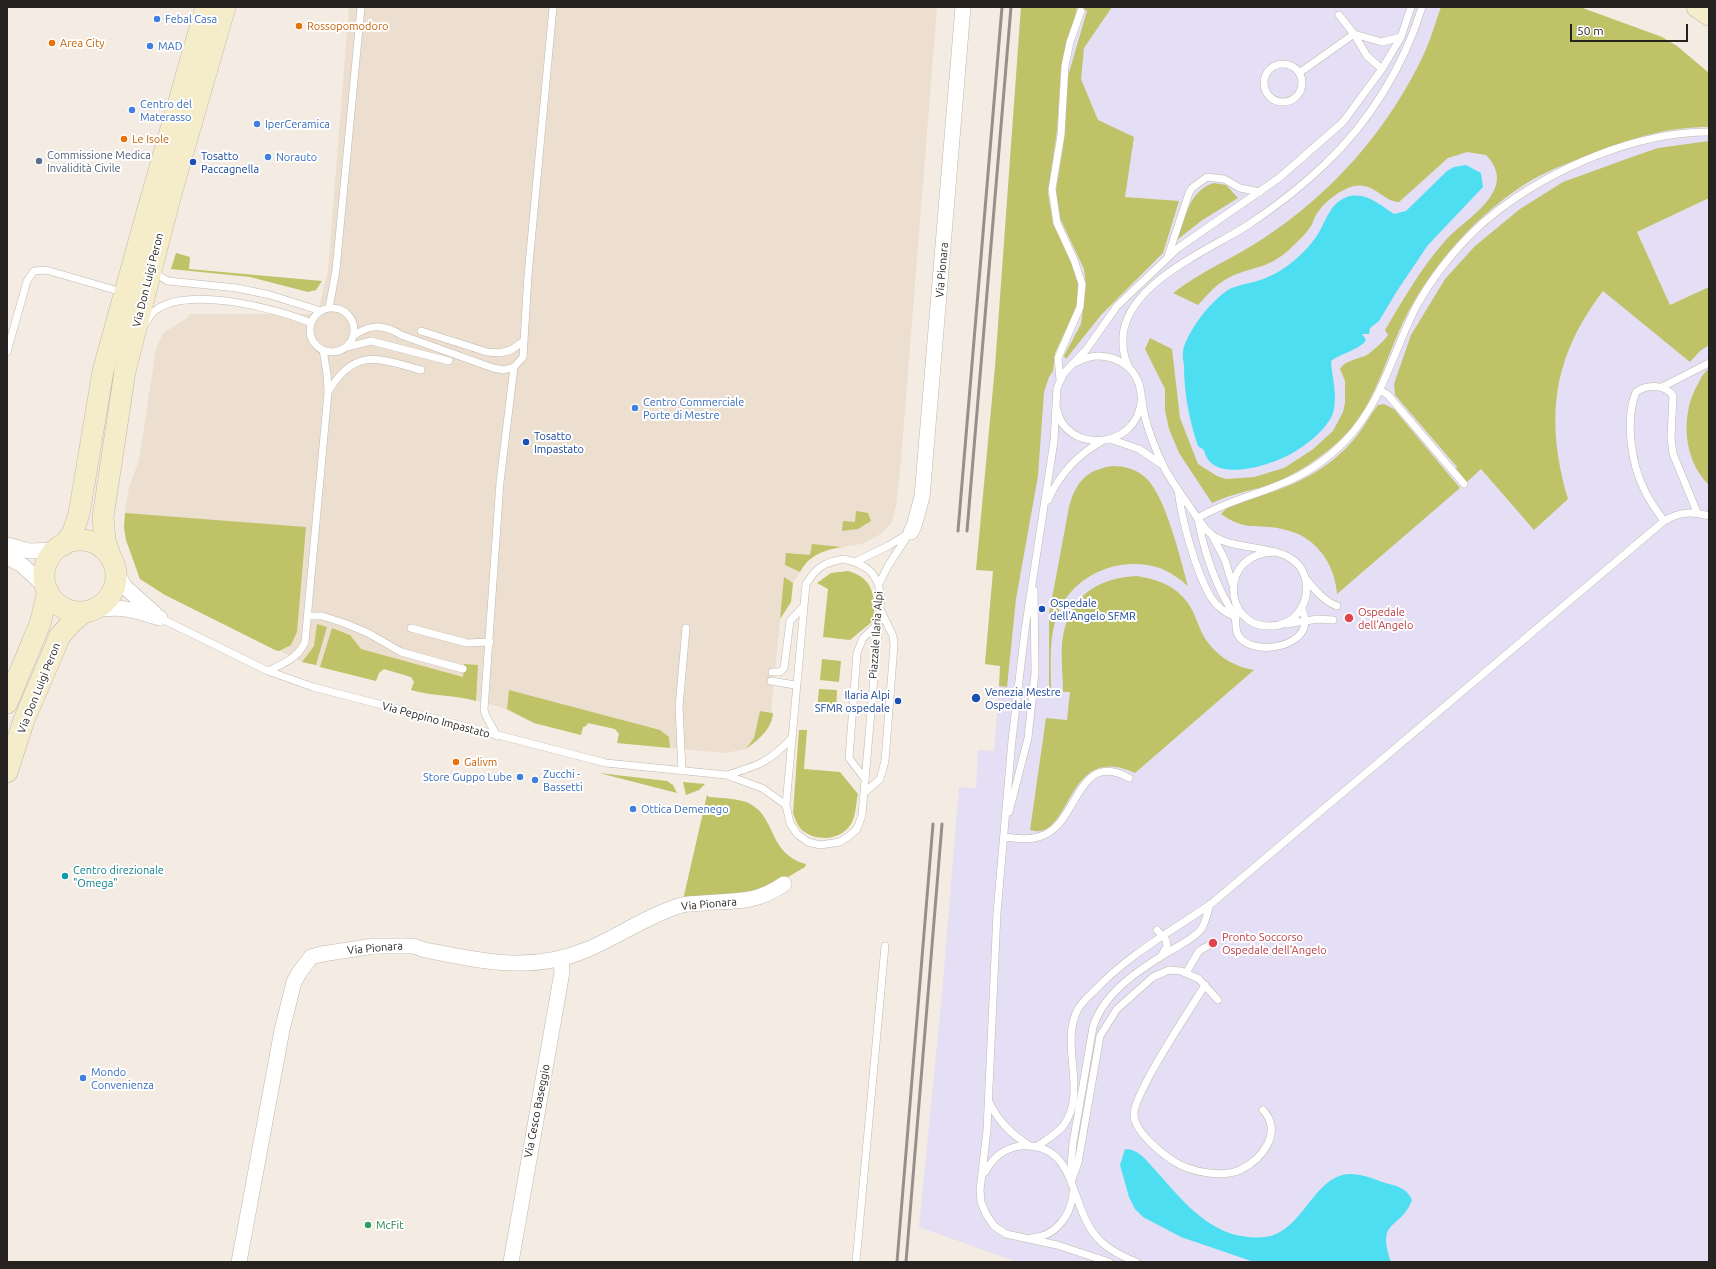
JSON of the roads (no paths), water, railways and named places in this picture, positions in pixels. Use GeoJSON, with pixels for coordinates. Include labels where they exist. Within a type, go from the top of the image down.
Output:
{"type":"FeatureCollection","features":[{"type":"Feature","properties":{"kind":"street","name":"Via Don Luigi Peron"},"geometry":{"type":"LineString","coordinates":[[60,547],[73,532],[79,514],[103,371],[206,7]]}},
{"type":"Feature","properties":{"kind":"street","name":"Via Don Luigi Peron"},"geometry":{"type":"LineString","coordinates":[[113,564],[105,541],[103,517],[125,371],[153,263],[224,7]]}},
{"type":"Feature","properties":{"kind":"street","name":"Via Pionara"},"geometry":{"type":"LineString","coordinates":[[910,532],[914,526],[922,497],[963,7]]}},
{"type":"Feature","properties":{"kind":"street"},"geometry":{"type":"LineString","coordinates":[[1696,7],[1709,15]]}},
{"type":"Feature","properties":{"kind":"street"},"geometry":{"type":"LineString","coordinates":[[7,545],[29,550],[60,547],[76,541],[88,542],[103,549],[113,564],[115,582],[111,594],[104,603],[89,611],[76,612],[61,606],[52,598],[47,589],[22,565],[7,557]]}},
{"type":"Feature","properties":{"kind":"street"},"geometry":{"type":"LineString","coordinates":[[47,589],[45,575],[46,566],[60,547]]}},
{"type":"Feature","properties":{"kind":"street","name":"Via Peppino Impastato"},"geometry":{"type":"LineString","coordinates":[[113,564],[125,587],[160,618]]}},
{"type":"Feature","properties":{"kind":"street","name":"Via Don Luigi Peron"},"geometry":{"type":"LineString","coordinates":[[7,703],[40,624],[47,589]]}},
{"type":"Feature","properties":{"kind":"street","name":"Via Peppino Impastato"},"geometry":{"type":"LineString","coordinates":[[89,611],[116,607],[128,608],[160,618]]}},
{"type":"Feature","properties":{"kind":"street","name":"Via Don Luigi Peron"},"geometry":{"type":"LineString","coordinates":[[7,772],[24,720],[60,636],[72,622],[89,611]]}},
{"type":"Feature","properties":{"kind":"street","name":"Via Pionara"},"geometry":{"type":"LineString","coordinates":[[239,1262],[282,1030],[294,982],[311,957],[374,946],[414,946],[425,950],[497,963],[543,962],[561,959],[587,950],[657,914],[681,905],[753,900],[770,894],[784,884]]}},
{"type":"Feature","properties":{"kind":"street","name":"Via Cesco Baseggio"},"geometry":{"type":"LineString","coordinates":[[511,1262],[562,972],[561,959]]}},
{"type":"Feature","properties":{"kind":"lane"},"geometry":{"type":"LineString","coordinates":[[329,308],[336,270],[361,7]]}},
{"type":"Feature","properties":{"kind":"lane"},"geometry":{"type":"LineString","coordinates":[[346,347],[353,336],[365,328],[390,328],[401,335],[486,366],[504,370],[514,367],[523,357],[529,261],[552,7]]}},
{"type":"Feature","properties":{"kind":"lane"},"geometry":{"type":"LineString","coordinates":[[1060,380],[1086,350],[1117,306],[1168,257],[1204,228],[1279,178],[1343,122],[1382,69],[1401,37],[1411,7]]}},
{"type":"Feature","properties":{"kind":"lane"},"geometry":{"type":"LineString","coordinates":[[1302,609],[1305,622],[1300,633],[1290,642],[1276,648],[1260,648],[1245,642],[1237,634],[1232,588],[1225,560],[1212,535],[1198,518],[1162,465],[1150,433],[1139,385],[1129,368],[1123,344],[1124,332],[1129,314],[1137,301],[1163,276],[1248,224],[1324,165],[1356,132],[1382,94],[1402,58],[1422,7]]}},
{"type":"Feature","properties":{"kind":"lane"},"geometry":{"type":"LineString","coordinates":[[1081,11],[1070,42],[1065,66],[1061,135],[1052,189],[1057,224],[1074,260],[1082,284],[1080,307],[1058,358],[1060,380],[1056,397],[1054,441],[1034,567],[1016,710],[1004,834],[995,952],[988,1102],[983,1176],[980,1190],[981,1202],[986,1214],[994,1226],[1006,1234],[1057,1245],[1108,1262]]}},
{"type":"Feature","properties":{"kind":"lane"},"geometry":{"type":"LineString","coordinates":[[1339,15],[1354,34],[1367,56],[1382,69]]}},
{"type":"Feature","properties":{"kind":"lane"},"geometry":{"type":"LineString","coordinates":[[1354,34],[1382,42],[1401,37]]}},
{"type":"Feature","properties":{"kind":"lane"},"geometry":{"type":"LineString","coordinates":[[1299,73],[1354,34]]}},
{"type":"Feature","properties":{"kind":"lane"},"geometry":{"type":"LineString","coordinates":[[1284,65],[1291,66],[1299,73],[1302,85],[1296,98],[1291,101],[1280,102],[1269,96],[1264,83],[1268,73],[1273,67],[1284,65]]}},
{"type":"Feature","properties":{"kind":"lane"},"geometry":{"type":"LineString","coordinates":[[1198,518],[1219,507],[1277,486],[1323,461],[1361,423],[1373,405],[1417,306],[1431,282],[1452,253],[1495,212],[1532,188],[1585,160],[1652,138],[1675,133],[1709,132]]}},
{"type":"Feature","properties":{"kind":"lane"},"geometry":{"type":"LineString","coordinates":[[1168,257],[1189,193],[1192,188],[1207,177],[1224,179],[1240,188],[1260,192]]}},
{"type":"Feature","properties":{"kind":"lane"},"geometry":{"type":"LineString","coordinates":[[153,263],[158,275],[168,281],[237,288],[277,296],[321,311]]}},
{"type":"Feature","properties":{"kind":"lane"},"geometry":{"type":"LineString","coordinates":[[7,352],[28,281],[34,271],[46,270],[125,293]]}},
{"type":"Feature","properties":{"kind":"lane"},"geometry":{"type":"LineString","coordinates":[[133,339],[155,310],[173,302],[200,300],[235,301],[298,317],[311,323]]}},
{"type":"Feature","properties":{"kind":"lane"},"geometry":{"type":"LineString","coordinates":[[353,336],[352,322],[349,316],[343,311],[329,308],[317,314],[311,323],[310,330],[313,342],[324,350],[335,352],[346,347],[371,341],[449,361]]}},
{"type":"Feature","properties":{"kind":"lane"},"geometry":{"type":"LineString","coordinates":[[421,331],[487,352],[500,353],[511,350],[524,340]]}},
{"type":"Feature","properties":{"kind":"lane"},"geometry":{"type":"LineString","coordinates":[[268,671],[286,663],[300,653],[305,642],[328,392],[324,350]]}},
{"type":"Feature","properties":{"kind":"lane"},"geometry":{"type":"LineString","coordinates":[[1072,365],[1083,359],[1100,356],[1112,358],[1129,368]]}},
{"type":"Feature","properties":{"kind":"lane"},"geometry":{"type":"LineString","coordinates":[[328,392],[339,375],[352,364],[362,360],[376,359],[422,370]]}},
{"type":"Feature","properties":{"kind":"lane"},"geometry":{"type":"LineString","coordinates":[[1662,387],[1709,363]]}},
{"type":"Feature","properties":{"kind":"lane"},"geometry":{"type":"LineString","coordinates":[[497,736],[484,710],[490,642],[500,482],[514,367]]}},
{"type":"Feature","properties":{"kind":"lane"},"geometry":{"type":"LineString","coordinates":[[1664,521],[1649,500],[1637,473],[1630,416],[1632,401],[1636,392],[1640,389],[1651,386],[1667,389],[1673,396],[1671,438],[1673,454],[1697,512]]}},
{"type":"Feature","properties":{"kind":"lane"},"geometry":{"type":"LineString","coordinates":[[1380,390],[1388,395],[1464,484]]}},
{"type":"Feature","properties":{"kind":"lane"},"geometry":{"type":"LineString","coordinates":[[1056,397],[1058,412],[1068,429],[1076,435],[1088,439],[1106,440],[1139,449],[1162,465]]}},
{"type":"Feature","properties":{"kind":"lane"},"geometry":{"type":"LineString","coordinates":[[1044,509],[1052,489],[1069,465],[1082,453],[1126,431],[1132,425],[1140,408],[1141,398]]}},
{"type":"Feature","properties":{"kind":"lane"},"geometry":{"type":"LineString","coordinates":[[1177,488],[1183,520],[1210,596],[1224,612],[1236,617],[1247,618]]}},
{"type":"Feature","properties":{"kind":"lane"},"geometry":{"type":"LineString","coordinates":[[983,1176],[989,1164],[998,1156],[1018,1147],[1033,1147],[1058,1131],[1065,1123],[1070,1113],[1073,1086],[1072,1035],[1078,1010],[1108,977],[1210,904],[1664,521],[1685,512],[1697,512],[1709,516]]}},
{"type":"Feature","properties":{"kind":"lane"},"geometry":{"type":"LineString","coordinates":[[1198,518],[1201,537],[1218,585],[1226,603],[1236,617]]}},
{"type":"Feature","properties":{"kind":"lane"},"geometry":{"type":"LineString","coordinates":[[855,562],[910,532]]}},
{"type":"Feature","properties":{"kind":"lane","name":"Via Pionara"},"geometry":{"type":"LineString","coordinates":[[879,584],[888,566],[910,532]]}},
{"type":"Feature","properties":{"kind":"lane"},"geometry":{"type":"LineString","coordinates":[[1212,535],[1244,546],[1276,552],[1287,556],[1295,561],[1317,592],[1337,606]]}},
{"type":"Feature","properties":{"kind":"lane"},"geometry":{"type":"LineString","coordinates":[[1232,588],[1235,576],[1246,560],[1264,552],[1276,552]]}},
{"type":"Feature","properties":{"kind":"lane","name":"Piazzale Ilaria Alpi"},"geometry":{"type":"LineString","coordinates":[[843,559],[866,566],[879,584],[880,609],[862,815],[857,829],[840,842],[820,845],[808,842],[797,834],[790,823],[786,805],[806,584],[812,574],[821,566],[843,559]]}},
{"type":"Feature","properties":{"kind":"lane"},"geometry":{"type":"LineString","coordinates":[[1004,834],[1028,738],[1035,673],[1034,567]]}},
{"type":"Feature","properties":{"kind":"lane"},"geometry":{"type":"LineString","coordinates":[[1278,625],[1288,622],[1302,609],[1306,599],[1306,578]]}},
{"type":"Feature","properties":{"kind":"lane"},"geometry":{"type":"LineString","coordinates":[[1234,601],[1247,618],[1256,623],[1267,626],[1305,622],[1318,618],[1333,620]]}},
{"type":"Feature","properties":{"kind":"lane"},"geometry":{"type":"LineString","coordinates":[[772,672],[780,672],[784,668],[790,621],[803,607]]}},
{"type":"Feature","properties":{"kind":"lane"},"geometry":{"type":"LineString","coordinates":[[864,793],[880,779],[885,754],[894,645],[893,636],[880,609]]}},
{"type":"Feature","properties":{"kind":"lane"},"geometry":{"type":"LineString","coordinates":[[308,616],[322,616],[344,623],[401,652],[464,669]]}},
{"type":"Feature","properties":{"kind":"lane","name":"Via Peppino Impastato"},"geometry":{"type":"LineString","coordinates":[[160,618],[268,671],[313,687],[497,736],[606,763],[726,775],[762,788],[786,805]]}},
{"type":"Feature","properties":{"kind":"lane"},"geometry":{"type":"LineString","coordinates":[[865,779],[849,758],[856,660],[859,645],[863,638],[878,624]]}},
{"type":"Feature","properties":{"kind":"lane"},"geometry":{"type":"LineString","coordinates":[[411,628],[467,642],[490,642]]}},
{"type":"Feature","properties":{"kind":"lane"},"geometry":{"type":"LineString","coordinates":[[682,771],[679,707],[686,628]]}},
{"type":"Feature","properties":{"kind":"lane"},"geometry":{"type":"LineString","coordinates":[[771,681],[796,685]]}},
{"type":"Feature","properties":{"kind":"lane","name":"Via Peppino Impastato"},"geometry":{"type":"LineString","coordinates":[[726,775],[759,766],[775,756],[791,739]]}},
{"type":"Feature","properties":{"kind":"lane"},"geometry":{"type":"LineString","coordinates":[[1004,834],[1034,838],[1053,830],[1060,824],[1084,783],[1091,776],[1104,771],[1118,772],[1129,778]]}},
{"type":"Feature","properties":{"kind":"lane"},"geometry":{"type":"LineString","coordinates":[[1020,1238],[1035,1238],[1054,1229],[1068,1212],[1072,1202],[1071,1182],[1073,1143],[1093,1027],[1098,1011],[1106,1000],[1119,988],[1149,964],[1185,942],[1202,928],[1210,904]]}},
{"type":"Feature","properties":{"kind":"lane"},"geometry":{"type":"LineString","coordinates":[[1157,930],[1164,936],[1167,946],[1161,957]]}},
{"type":"Feature","properties":{"kind":"lane"},"geometry":{"type":"LineString","coordinates":[[1186,973],[1199,951],[1212,943]]}},
{"type":"Feature","properties":{"kind":"lane"},"geometry":{"type":"LineString","coordinates":[[856,1262],[885,946]]}},
{"type":"Feature","properties":{"kind":"lane"},"geometry":{"type":"LineString","coordinates":[[1071,1182],[1078,1163],[1096,1056],[1103,1029],[1117,1009],[1153,977],[1169,970],[1186,973],[1199,979],[1218,1000]]}},
{"type":"Feature","properties":{"kind":"lane"},"geometry":{"type":"LineString","coordinates":[[1205,985],[1139,1094],[1134,1116],[1137,1126],[1164,1154],[1176,1163],[1194,1170],[1218,1173],[1238,1171],[1248,1165],[1264,1150],[1271,1131],[1269,1117],[1263,1110]]}},
{"type":"Feature","properties":{"kind":"lane"},"geometry":{"type":"LineString","coordinates":[[988,1102],[995,1116],[1015,1136],[1033,1147],[1050,1153],[1060,1160],[1071,1182],[1079,1206],[1093,1232],[1104,1245],[1116,1254],[1136,1262]]}},
{"type":"Feature","properties":{"kind":"water"},"geometry":{"type":"Polygon","coordinates":[[[1466,165],[1481,173],[1483,187],[1428,245],[1379,321],[1370,328],[1369,334],[1362,334],[1366,340],[1355,349],[1331,361],[1335,400],[1333,413],[1326,426],[1314,438],[1300,448],[1278,460],[1241,470],[1217,467],[1209,460],[1204,450],[1198,446],[1186,396],[1183,358],[1184,347],[1191,332],[1208,308],[1228,290],[1266,278],[1291,263],[1312,242],[1332,208],[1341,200],[1354,196],[1366,197],[1394,214],[1406,211],[1447,171],[1454,167],[1466,165]]]}},
{"type":"Feature","properties":{"kind":"water"},"geometry":{"type":"Polygon","coordinates":[[[1125,1149],[1139,1153],[1190,1208],[1203,1218],[1216,1227],[1247,1237],[1265,1237],[1278,1233],[1289,1226],[1299,1216],[1326,1184],[1337,1177],[1350,1174],[1370,1178],[1400,1188],[1407,1192],[1412,1200],[1402,1217],[1391,1226],[1388,1231],[1386,1238],[1391,1262],[1254,1262],[1181,1237],[1143,1217],[1135,1209],[1129,1197],[1120,1165],[1125,1149]]]}},
{"type":"Feature","properties":{"kind":"railway"},"geometry":{"type":"LineString","coordinates":[[958,531],[1002,7]]}},
{"type":"Feature","properties":{"kind":"railway"},"geometry":{"type":"LineString","coordinates":[[967,531],[1011,7]]}},
{"type":"Feature","properties":{"kind":"railway"},"geometry":{"type":"LineString","coordinates":[[897,1262],[933,824]]}},
{"type":"Feature","properties":{"kind":"railway"},"geometry":{"type":"LineString","coordinates":[[906,1262],[942,824]]}},
{"type":"Feature","properties":{"kind":"place","name":"Febal Casa"},"geometry":{"type":"Point","coordinates":[157,19]}},
{"type":"Feature","properties":{"kind":"place","name":"Rossopomodoro"},"geometry":{"type":"Point","coordinates":[299,26]}},
{"type":"Feature","properties":{"kind":"place","name":"Area City"},"geometry":{"type":"Point","coordinates":[52,43]}},
{"type":"Feature","properties":{"kind":"place","name":"MAD"},"geometry":{"type":"Point","coordinates":[150,46]}},
{"type":"Feature","properties":{"kind":"place","name":"Centro del Materasso"},"geometry":{"type":"Point","coordinates":[132,110]}},
{"type":"Feature","properties":{"kind":"place","name":"IperCeramica"},"geometry":{"type":"Point","coordinates":[257,124]}},
{"type":"Feature","properties":{"kind":"place","name":"Le Isole"},"geometry":{"type":"Point","coordinates":[124,139]}},
{"type":"Feature","properties":{"kind":"place","name":"Norauto"},"geometry":{"type":"Point","coordinates":[268,157]}},
{"type":"Feature","properties":{"kind":"place","name":"Commissione Medica Invalidità Civile"},"geometry":{"type":"Point","coordinates":[39,161]}},
{"type":"Feature","properties":{"kind":"place","name":"Tosatto Paccagnella"},"geometry":{"type":"Point","coordinates":[193,162]}},
{"type":"Feature","properties":{"kind":"place","name":"Centro Commerciale Porte di Mestre"},"geometry":{"type":"Point","coordinates":[635,408]}},
{"type":"Feature","properties":{"kind":"place","name":"Tosatto Impastato"},"geometry":{"type":"Point","coordinates":[526,442]}},
{"type":"Feature","properties":{"kind":"place","name":"Ospedale dell'Angelo SFMR"},"geometry":{"type":"Point","coordinates":[1042,609]}},
{"type":"Feature","properties":{"kind":"place","name":"Ospedale dell'Angelo"},"geometry":{"type":"Point","coordinates":[1349,618]}},
{"type":"Feature","properties":{"kind":"place","name":"Venezia Mestre Ospedale"},"geometry":{"type":"Point","coordinates":[976,698]}},
{"type":"Feature","properties":{"kind":"place","name":"Ilaria Alpi SFMR ospedale"},"geometry":{"type":"Point","coordinates":[898,701]}},
{"type":"Feature","properties":{"kind":"place","name":"Galivm"},"geometry":{"type":"Point","coordinates":[456,762]}},
{"type":"Feature","properties":{"kind":"place","name":"Store Guppo Lube"},"geometry":{"type":"Point","coordinates":[520,777]}},
{"type":"Feature","properties":{"kind":"place","name":"Zucchi - Bassetti"},"geometry":{"type":"Point","coordinates":[535,780]}},
{"type":"Feature","properties":{"kind":"place","name":"Ottica Demenego"},"geometry":{"type":"Point","coordinates":[633,809]}},
{"type":"Feature","properties":{"kind":"place","name":"Centro direzionale \"Omega\""},"geometry":{"type":"Point","coordinates":[65,876]}},
{"type":"Feature","properties":{"kind":"place","name":"Pronto Soccorso Ospedale dell'Angelo"},"geometry":{"type":"Point","coordinates":[1213,943]}},
{"type":"Feature","properties":{"kind":"place","name":"Mondo Convenienza"},"geometry":{"type":"Point","coordinates":[83,1078]}},
{"type":"Feature","properties":{"kind":"place","name":"McFit"},"geometry":{"type":"Point","coordinates":[368,1225]}}]}
